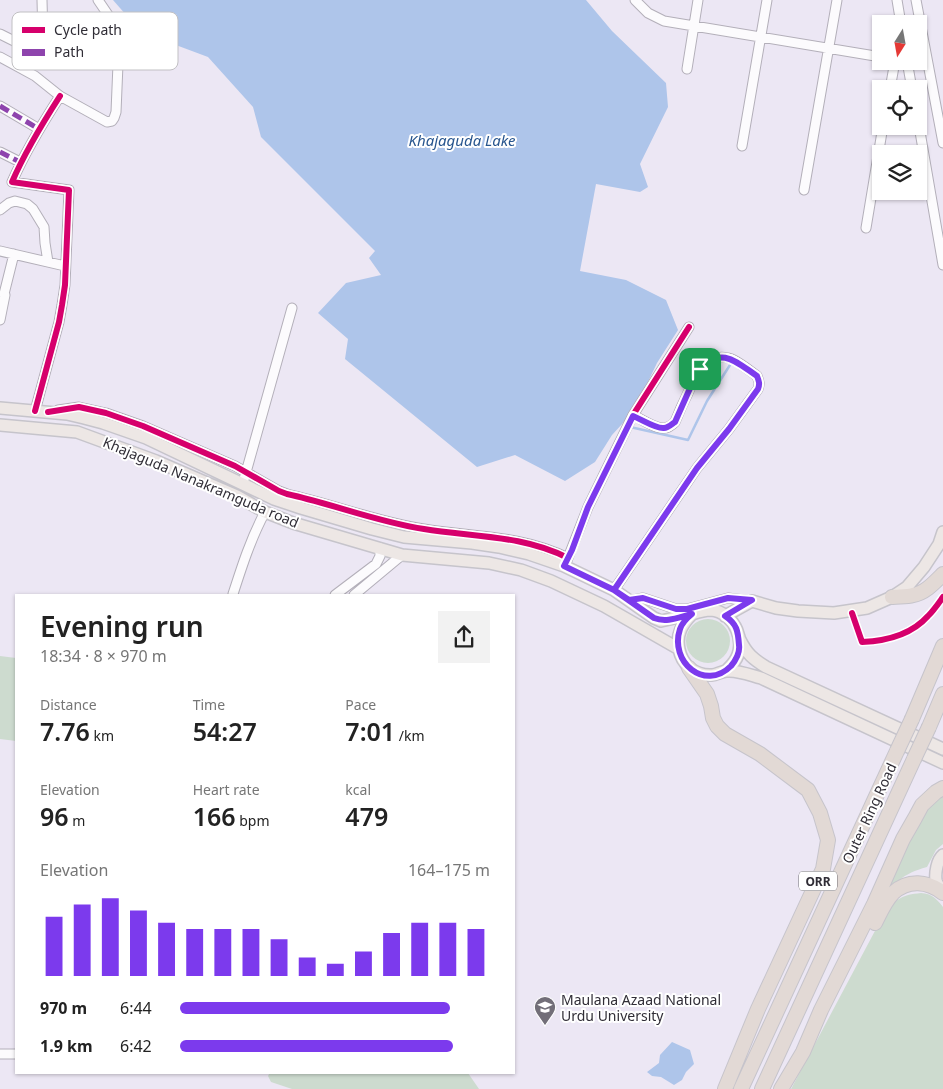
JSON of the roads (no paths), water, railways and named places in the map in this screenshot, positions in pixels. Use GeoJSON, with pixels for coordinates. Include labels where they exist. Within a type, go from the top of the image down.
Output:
{"type":"FeatureCollection","features":[{"type":"Feature","properties":{"kind":"highway"},"geometry":{"type":"LineString","coordinates":[[892,597],[913,596],[930,587],[943,574]]}},
{"type":"Feature","properties":{"kind":"highway","name":"Outer Ring Road"},"geometry":{"type":"LineString","coordinates":[[742,1088],[912,719],[943,646]]}},
{"type":"Feature","properties":{"kind":"highway","name":"ORR"},"geometry":{"type":"LineString","coordinates":[[689,668],[707,694],[717,726],[725,734],[760,754],[808,790],[820,813],[828,840],[823,869],[758,1009],[727,1085]]}},
{"type":"Feature","properties":{"kind":"highway","name":"Outer Ring Road"},"geometry":{"type":"LineString","coordinates":[[762,1089],[943,694]]}},
{"type":"Feature","properties":{"kind":"highway"},"geometry":{"type":"LineString","coordinates":[[781,1089],[803,1052],[821,1010],[874,904],[903,839],[922,805],[943,788]]}},
{"type":"Feature","properties":{"kind":"highway"},"geometry":{"type":"LineString","coordinates":[[803,1052],[823,1028],[881,910],[893,893],[900,888],[920,882],[929,884],[943,893]]}},
{"type":"Feature","properties":{"kind":"main road","name":"Khajaguda Nanakramguda road"},"geometry":{"type":"LineString","coordinates":[[0,408],[48,412],[84,418],[126,430],[244,478],[274,499],[325,509],[372,530],[404,537],[499,547],[566,562],[614,590],[661,621],[692,614]]}},
{"type":"Feature","properties":{"kind":"main road","name":"Khajaguda Nanakramguda road"},"geometry":{"type":"LineString","coordinates":[[0,425],[77,432],[156,460],[237,496],[265,512],[293,523],[402,555],[488,563],[521,570],[551,580],[604,606],[679,649]]}},
{"type":"Feature","properties":{"kind":"main road"},"geometry":{"type":"LineString","coordinates":[[725,616],[752,600],[776,608],[798,611],[834,613],[867,608],[907,588],[939,544],[943,532]]}},
{"type":"Feature","properties":{"kind":"main road"},"geometry":{"type":"LineString","coordinates":[[711,610],[718,612],[732,622],[737,629],[740,649],[735,662],[726,671],[714,676],[701,674],[689,668],[682,660],[679,649],[678,639],[681,627],[692,614],[711,610]]}},
{"type":"Feature","properties":{"kind":"main road"},"geometry":{"type":"LineString","coordinates":[[738,636],[745,649],[753,658],[766,667],[943,749]]}},
{"type":"Feature","properties":{"kind":"main road"},"geometry":{"type":"LineString","coordinates":[[726,671],[750,674],[761,678],[943,764]]}},
{"type":"Feature","properties":{"kind":"main road"},"geometry":{"type":"LineString","coordinates":[[943,855],[939,858],[936,880],[943,893]]}},
{"type":"Feature","properties":{"kind":"street"},"geometry":{"type":"LineString","coordinates":[[98,0],[106,12]]}},
{"type":"Feature","properties":{"kind":"street"},"geometry":{"type":"LineString","coordinates":[[635,0],[648,13],[664,21],[872,56]]}},
{"type":"Feature","properties":{"kind":"street"},"geometry":{"type":"LineString","coordinates":[[687,69],[698,0]]}},
{"type":"Feature","properties":{"kind":"street"},"geometry":{"type":"LineString","coordinates":[[742,146],[767,0]]}},
{"type":"Feature","properties":{"kind":"street"},"geometry":{"type":"LineString","coordinates":[[804,190],[837,0]]}},
{"type":"Feature","properties":{"kind":"street"},"geometry":{"type":"LineString","coordinates":[[897,0],[900,15]]}},
{"type":"Feature","properties":{"kind":"street"},"geometry":{"type":"LineString","coordinates":[[916,0],[943,143]]}},
{"type":"Feature","properties":{"kind":"street"},"geometry":{"type":"LineString","coordinates":[[0,34],[12,40]]}},
{"type":"Feature","properties":{"kind":"street"},"geometry":{"type":"LineString","coordinates":[[0,57],[12,64]]}},
{"type":"Feature","properties":{"kind":"street"},"geometry":{"type":"LineString","coordinates":[[24,70],[35,76],[60,96],[107,122],[112,121],[116,112],[118,70]]}},
{"type":"Feature","properties":{"kind":"street"},"geometry":{"type":"LineString","coordinates":[[35,411],[59,322],[64,285],[69,190],[12,182],[20,162],[60,96]]}},
{"type":"Feature","properties":{"kind":"street"},"geometry":{"type":"LineString","coordinates":[[0,106],[39,129]]}},
{"type":"Feature","properties":{"kind":"street"},"geometry":{"type":"LineString","coordinates":[[866,228],[882,135]]}},
{"type":"Feature","properties":{"kind":"street"},"geometry":{"type":"LineString","coordinates":[[921,135],[941,243],[943,265]]}},
{"type":"Feature","properties":{"kind":"street"},"geometry":{"type":"LineString","coordinates":[[0,152],[20,162]]}},
{"type":"Feature","properties":{"kind":"street"},"geometry":{"type":"LineString","coordinates":[[0,210],[9,202],[15,201],[27,204],[33,209],[44,227],[48,262]]}},
{"type":"Feature","properties":{"kind":"street"},"geometry":{"type":"LineString","coordinates":[[0,251],[65,266]]}},
{"type":"Feature","properties":{"kind":"street"},"geometry":{"type":"LineString","coordinates":[[0,320],[5,295],[2,293],[14,254]]}},
{"type":"Feature","properties":{"kind":"street"},"geometry":{"type":"LineString","coordinates":[[244,478],[292,308]]}},
{"type":"Feature","properties":{"kind":"street"},"geometry":{"type":"LineString","coordinates":[[566,562],[588,507],[633,416],[689,327]]}},
{"type":"Feature","properties":{"kind":"street"},"geometry":{"type":"LineString","coordinates":[[614,590],[697,468],[758,389],[759,381],[757,376],[730,358],[717,358],[710,360],[700,369],[675,422],[670,426],[665,428],[658,427],[633,416]]}},
{"type":"Feature","properties":{"kind":"street"},"geometry":{"type":"LineString","coordinates":[[233,594],[241,569],[265,512]]}},
{"type":"Feature","properties":{"kind":"street"},"geometry":{"type":"LineString","coordinates":[[336,594],[376,564],[380,556],[380,548]]}},
{"type":"Feature","properties":{"kind":"street"},"geometry":{"type":"LineString","coordinates":[[355,594],[402,555]]}},
{"type":"Feature","properties":{"kind":"street"},"geometry":{"type":"LineString","coordinates":[[629,600],[643,598],[681,610],[728,598],[752,600]]}},
{"type":"Feature","properties":{"kind":"street"},"geometry":{"type":"LineString","coordinates":[[0,1054],[15,1054]]}},
{"type":"Feature","properties":{"kind":"water","name":"Khajaguda Lake"},"geometry":{"type":"Polygon","coordinates":[[[113,0],[586,0],[612,31],[666,83],[668,107],[640,164],[648,187],[640,192],[596,184],[580,271],[626,280],[666,300],[678,330],[657,363],[634,411],[612,435],[595,462],[565,481],[515,455],[477,467],[345,359],[348,339],[318,313],[346,283],[381,275],[369,258],[375,251],[261,137],[253,107],[208,57],[178,46],[178,12],[124,12],[113,0]]]}},
{"type":"Feature","properties":{"kind":"water"},"geometry":{"type":"Polygon","coordinates":[[[672,1042],[690,1050],[694,1064],[686,1072],[682,1080],[674,1085],[661,1077],[652,1076],[647,1072],[659,1063],[660,1055],[672,1042]]]}},
{"type":"Feature","properties":{"kind":"waterway"},"geometry":{"type":"LineString","coordinates":[[630,427],[688,440],[707,401],[730,365]]}},
{"type":"Feature","properties":{"kind":"place","name":"Maulana Azaad National Urdu University"},"geometry":{"type":"Point","coordinates":[545,1026]}}]}
